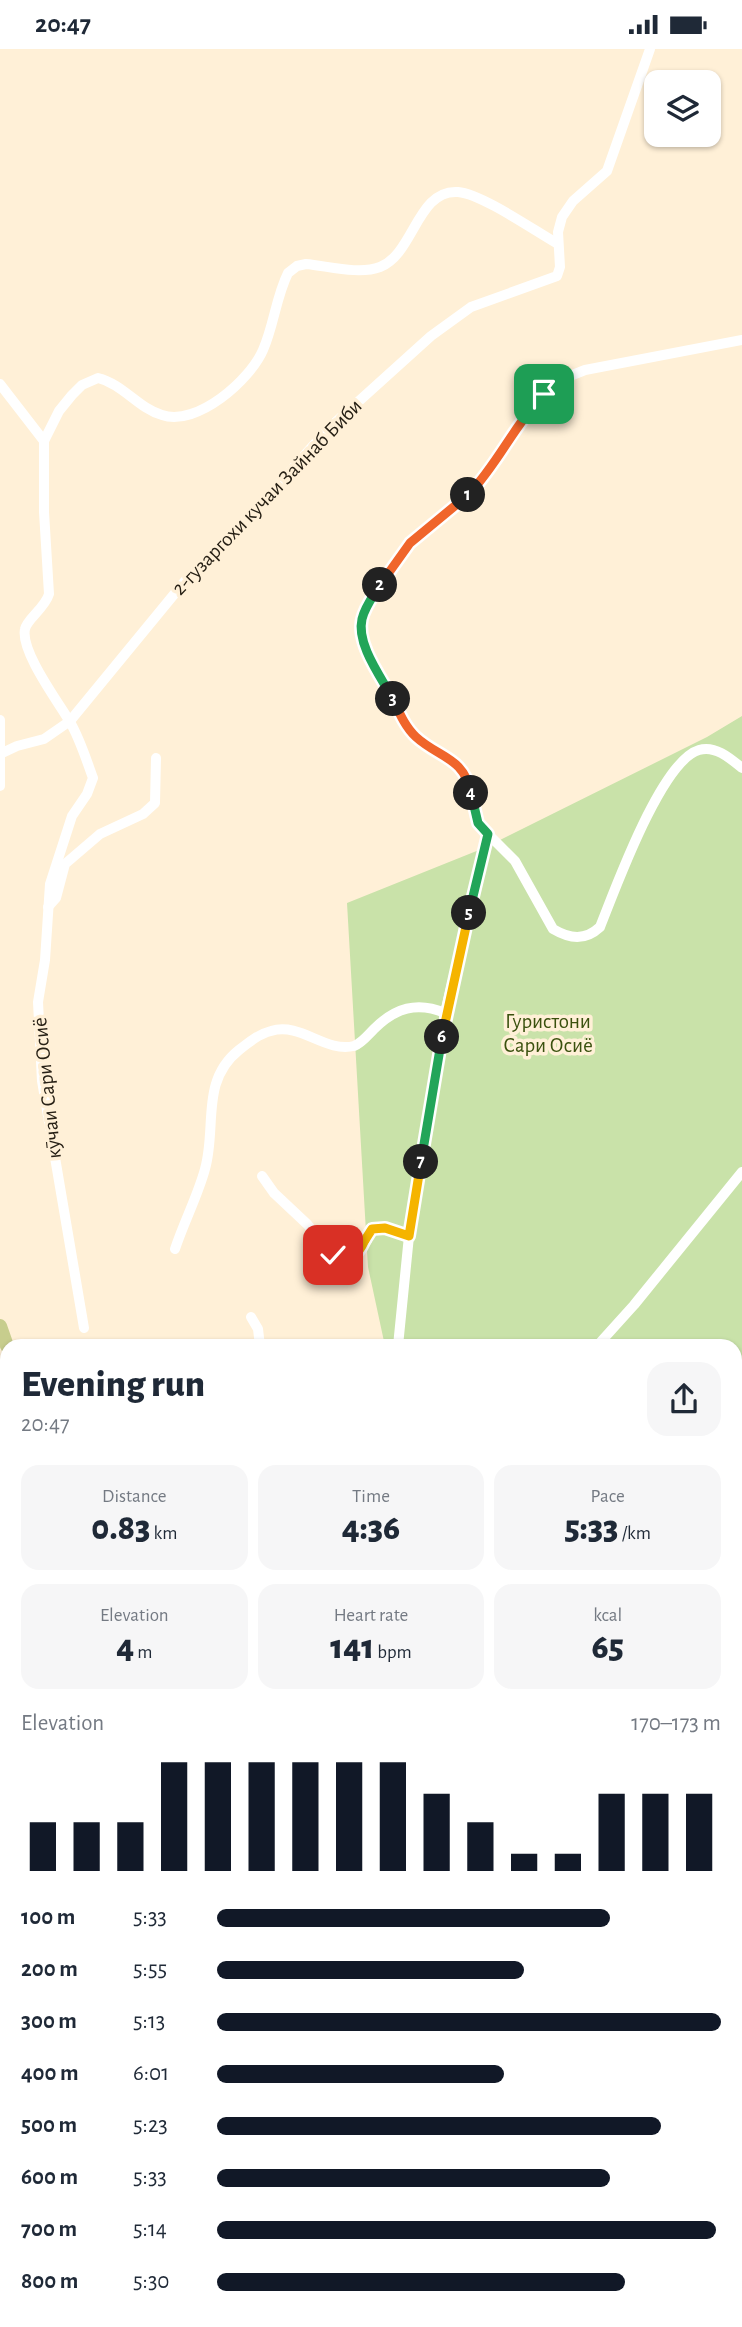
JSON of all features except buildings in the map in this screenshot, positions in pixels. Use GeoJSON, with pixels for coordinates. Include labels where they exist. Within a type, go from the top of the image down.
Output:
{"type":"FeatureCollection","features":[{"type":"Feature","properties":{"kind":"street"},"geometry":{"type":"LineString","coordinates":[[0,384],[44,441],[59,411],[82,384],[91,379],[107,380],[163,416],[188,417],[203,411],[252,370],[264,349],[288,273],[297,266],[306,264],[363,269],[379,267],[390,261],[401,248],[437,198],[448,192],[473,196],[558,244],[562,217],[573,201],[607,171],[650,49]]}},
{"type":"Feature","properties":{"kind":"street","name":"2-гузаргохи кучаи Зайнаб Биби"},"geometry":{"type":"LineString","coordinates":[[1,754],[44,739],[70,721],[185,581],[256,509],[328,429],[431,336],[471,307],[551,279],[559,273],[558,244]]}},
{"type":"Feature","properties":{"kind":"street"},"geometry":{"type":"LineString","coordinates":[[742,340],[608,363],[565,379],[524,415],[494,464],[469,494],[410,543],[367,606],[360,628],[363,641],[402,717],[419,740],[464,771],[478,823],[515,861],[553,929],[563,935],[578,938],[592,935],[600,926],[646,817],[684,759],[694,752],[709,749],[722,753],[742,768]]}},
{"type":"Feature","properties":{"kind":"street","name":"кӯчаи Сари Осиё"},"geometry":{"type":"LineString","coordinates":[[44,441],[44,512],[50,594],[46,604],[27,624],[25,636],[44,682],[76,733],[93,778],[62,841],[50,884],[45,960],[38,1002],[42,1081],[84,1328]]}},
{"type":"Feature","properties":{"kind":"street"},"geometry":{"type":"LineString","coordinates":[[0,720],[0,786]]}},
{"type":"Feature","properties":{"kind":"street"},"geometry":{"type":"LineString","coordinates":[[48,907],[56,898],[65,864],[100,834],[143,814],[155,803],[156,758]]}},
{"type":"Feature","properties":{"kind":"street"},"geometry":{"type":"LineString","coordinates":[[399,1339],[409,1236],[446,1013],[488,834]]}},
{"type":"Feature","properties":{"kind":"street"},"geometry":{"type":"LineString","coordinates":[[175,1249],[206,1165],[213,1087],[221,1069],[231,1056],[254,1039],[272,1031],[297,1031],[332,1045],[352,1046],[360,1044],[395,1011],[419,1006],[432,1007],[446,1013]]}},
{"type":"Feature","properties":{"kind":"street"},"geometry":{"type":"LineString","coordinates":[[603,1339],[742,1172]]}},
{"type":"Feature","properties":{"kind":"street"},"geometry":{"type":"LineString","coordinates":[[262,1176],[274,1193],[307,1224],[333,1255],[343,1259],[352,1258],[359,1252],[372,1229],[379,1228],[409,1236]]}},
{"type":"Feature","properties":{"kind":"street"},"geometry":{"type":"LineString","coordinates":[[251,1317],[258,1329],[259,1339]]}},
{"type":"Feature","properties":{"kind":"green space","name":"Гуристони Сари Осиё"},"geometry":{"type":"Polygon","coordinates":[[[742,716],[742,1339],[383,1339],[368,1267],[347,903],[484,848],[707,737],[742,716]]]}},
{"type":"Feature","properties":{"kind":"route"},"geometry":{"type":"LineString","coordinates":[[333,1255],[343,1259],[352,1258],[359,1252],[372,1229],[385,1228],[409,1236],[446,1013],[488,834],[473,812],[471,791],[464,771],[412,734],[402,717],[363,641],[360,628],[362,617],[391,568],[410,543],[469,494],[494,464],[524,415],[544,394]]}}]}
